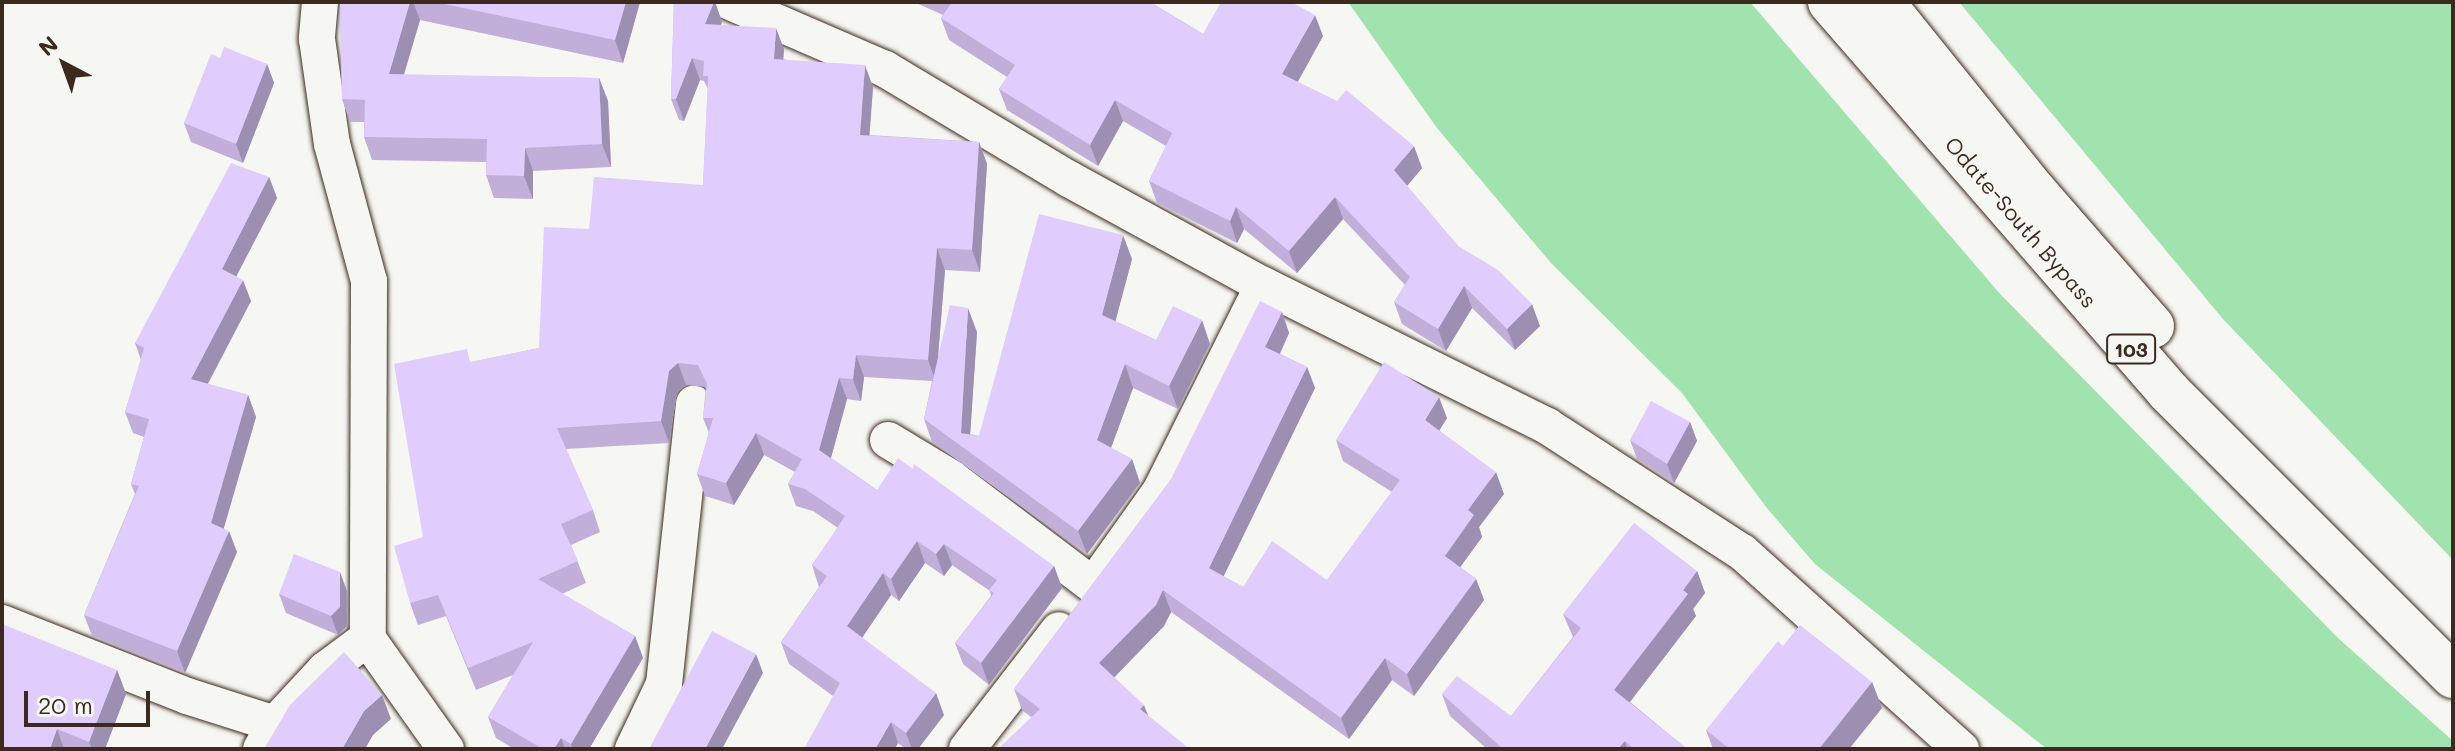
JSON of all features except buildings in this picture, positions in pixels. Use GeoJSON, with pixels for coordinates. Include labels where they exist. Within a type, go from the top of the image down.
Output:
{"type":"FeatureCollection","features":[{"type":"Feature","properties":{"kind":"highway","name":"Odate-South Bypass"},"geometry":{"type":"LineString","coordinates":[[1830,2],[2169,392],[2453,676]]}},
{"type":"Feature","properties":{"kind":"highway","name":"Odate-South Bypass"},"geometry":{"type":"LineString","coordinates":[[1882,2],[2035,192],[2192,372],[2453,650]]}},
{"type":"Feature","properties":{"kind":"street"},"geometry":{"type":"LineString","coordinates":[[320,2],[317,39],[332,144],[369,281],[368,639],[446,749]]}},
{"type":"Feature","properties":{"kind":"street"},"geometry":{"type":"LineString","coordinates":[[730,2],[885,69],[1069,179],[1263,285],[1547,426],[1742,552],[1961,749]]}},
{"type":"Feature","properties":{"kind":"street"},"geometry":{"type":"LineString","coordinates":[[967,749],[1094,586],[1161,490],[1263,285]]}},
{"type":"Feature","properties":{"kind":"street"},"geometry":{"type":"LineString","coordinates":[[633,749],[664,684],[694,404]]}},
{"type":"Feature","properties":{"kind":"street"},"geometry":{"type":"LineString","coordinates":[[888,440],[951,478],[1094,586]]}},
{"type":"Feature","properties":{"kind":"street"},"geometry":{"type":"LineString","coordinates":[[2,623],[187,696],[268,736],[325,670],[368,639]]}},
{"type":"Feature","properties":{"kind":"green space"},"geometry":{"type":"Polygon","coordinates":[[[1348,2],[1750,2],[2001,295],[2338,638],[2453,741],[2453,749],[2047,749],[1815,564],[1766,507],[1682,393],[1551,263],[1437,128],[1348,2]]]}},
{"type":"Feature","properties":{"kind":"green space"},"geometry":{"type":"Polygon","coordinates":[[[1959,2],[2453,2],[2453,560],[2223,319],[1959,2]]]}}]}
